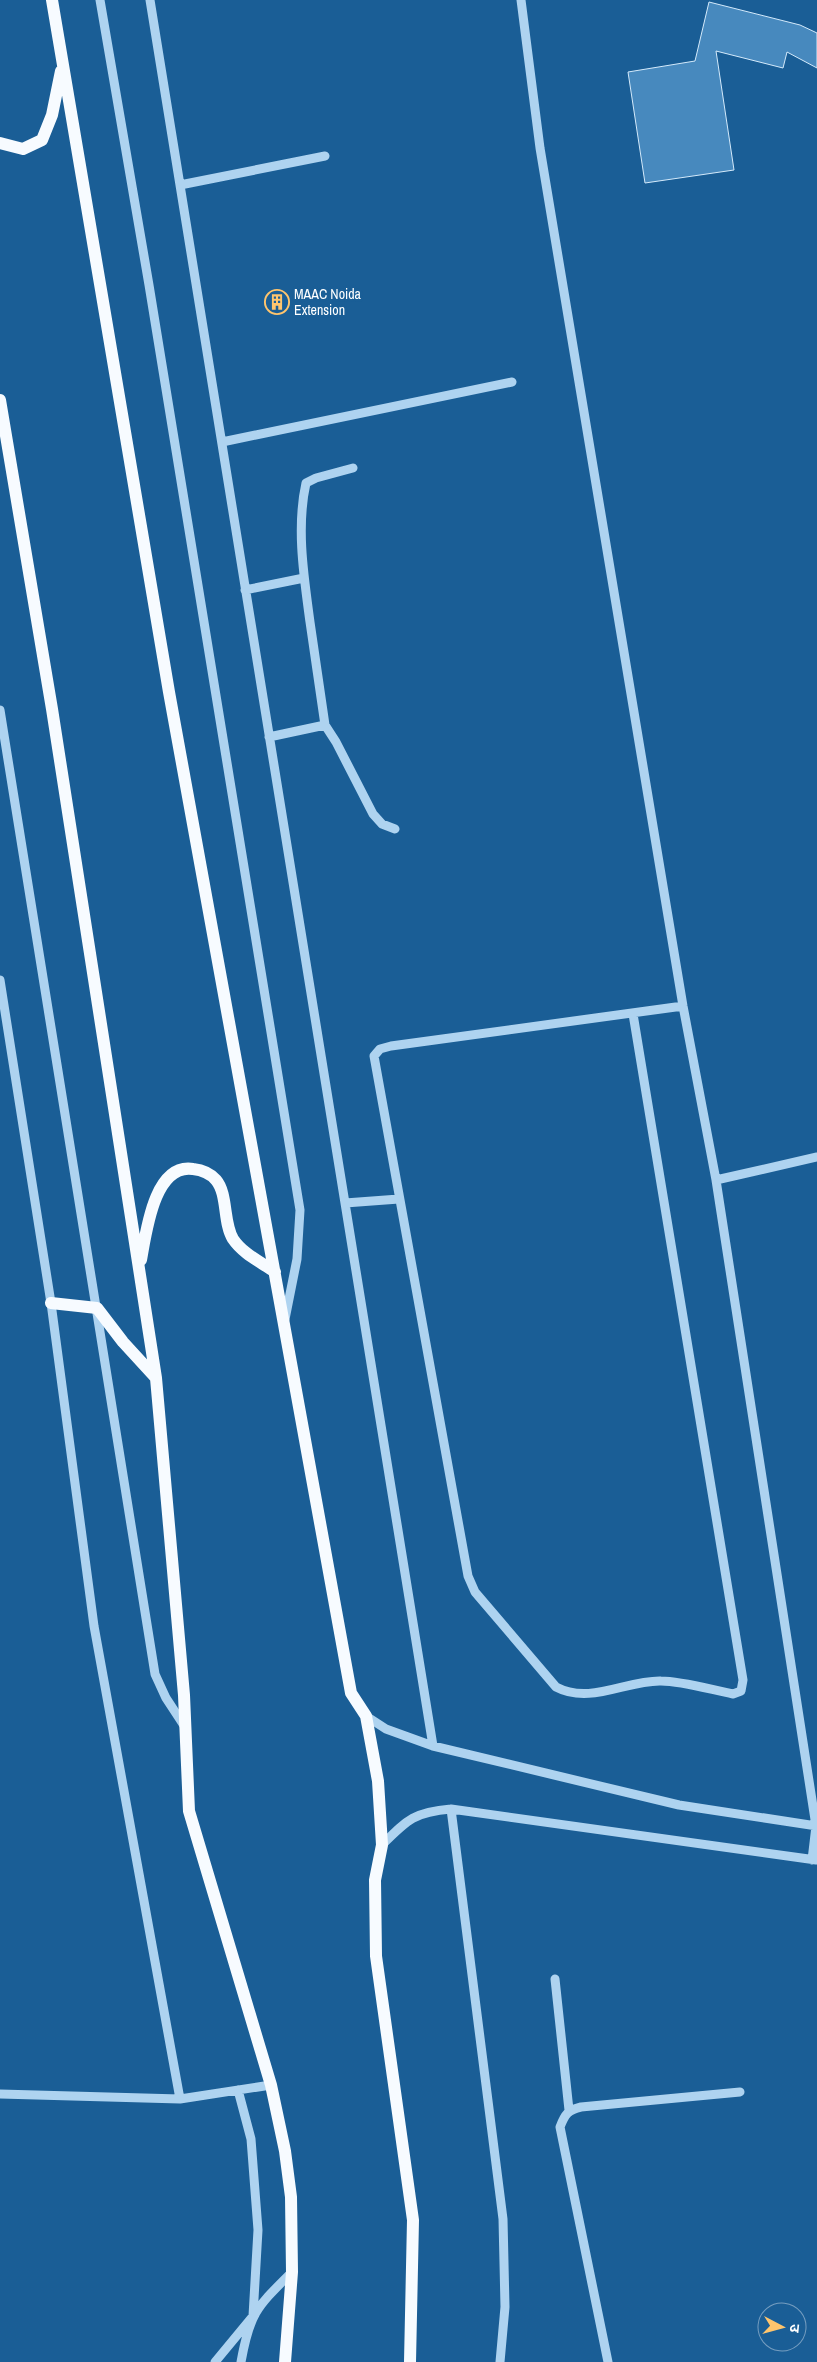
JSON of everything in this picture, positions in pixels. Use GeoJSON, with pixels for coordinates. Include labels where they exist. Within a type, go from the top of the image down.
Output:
{"type":"FeatureCollection","features":[{"type":"Feature","properties":{"kind":"main road"},"geometry":{"type":"LineString","coordinates":[[52,0],[169,692],[351,1693],[366,1716],[378,1781],[382,1845],[375,1880],[376,1956],[413,2220],[410,2362]]}},
{"type":"Feature","properties":{"kind":"main road"},"geometry":{"type":"LineString","coordinates":[[0,143],[23,149],[42,140],[52,115],[62,64]]}},
{"type":"Feature","properties":{"kind":"main road"},"geometry":{"type":"LineString","coordinates":[[0,400],[52,710],[156,1378],[184,1695],[190,1811],[271,2085],[286,2151],[291,2198],[292,2272],[285,2362]]}},
{"type":"Feature","properties":{"kind":"main road"},"geometry":{"type":"LineString","coordinates":[[139,1270],[150,1214],[157,1195],[172,1174],[185,1168],[204,1170],[217,1181],[232,1238],[244,1251],[275,1272]]}},
{"type":"Feature","properties":{"kind":"main road"},"geometry":{"type":"LineString","coordinates":[[51,1303],[97,1308],[123,1342],[156,1378]]}},
{"type":"Feature","properties":{"kind":"street"},"geometry":{"type":"LineString","coordinates":[[100,0],[151,295],[300,1210],[297,1259],[285,1322]]}},
{"type":"Feature","properties":{"kind":"street"},"geometry":{"type":"LineString","coordinates":[[150,0],[433,1746]]}},
{"type":"Feature","properties":{"kind":"street"},"geometry":{"type":"LineString","coordinates":[[382,1845],[406,1820],[429,1811],[451,1809],[814,1860],[816,1826],[716,1180],[683,1006],[540,148],[521,0]]}},
{"type":"Feature","properties":{"kind":"street"},"geometry":{"type":"LineString","coordinates":[[180,185],[325,156]]}},
{"type":"Feature","properties":{"kind":"street"},"geometry":{"type":"LineString","coordinates":[[222,442],[512,382]]}},
{"type":"Feature","properties":{"kind":"street"},"geometry":{"type":"LineString","coordinates":[[353,468],[316,478],[306,484],[301,530],[304,578],[325,725],[336,742],[373,814],[382,824],[395,829]]}},
{"type":"Feature","properties":{"kind":"street"},"geometry":{"type":"LineString","coordinates":[[245,590],[304,578]]}},
{"type":"Feature","properties":{"kind":"street"},"geometry":{"type":"LineString","coordinates":[[0,710],[155,1674],[166,1698],[186,1729]]}},
{"type":"Feature","properties":{"kind":"street"},"geometry":{"type":"LineString","coordinates":[[269,737],[325,725]]}},
{"type":"Feature","properties":{"kind":"street"},"geometry":{"type":"LineString","coordinates":[[0,980],[51,1303],[94,1626],[180,2099]]}},
{"type":"Feature","properties":{"kind":"street"},"geometry":{"type":"LineString","coordinates":[[633,1014],[743,1680],[741,1691],[733,1694],[662,1681],[599,1692],[565,1692],[556,1688],[475,1592],[468,1576],[374,1056],[380,1049],[390,1046],[683,1006]]}},
{"type":"Feature","properties":{"kind":"street"},"geometry":{"type":"LineString","coordinates":[[716,1180],[817,1157]]}},
{"type":"Feature","properties":{"kind":"street"},"geometry":{"type":"LineString","coordinates":[[345,1203],[399,1199]]}},
{"type":"Feature","properties":{"kind":"street"},"geometry":{"type":"LineString","coordinates":[[366,1716],[386,1729],[433,1746],[679,1805],[816,1826]]}},
{"type":"Feature","properties":{"kind":"street"},"geometry":{"type":"LineString","coordinates":[[451,1809],[503,2219],[505,2307],[500,2362]]}},
{"type":"Feature","properties":{"kind":"street"},"geometry":{"type":"LineString","coordinates":[[555,1979],[569,2110]]}},
{"type":"Feature","properties":{"kind":"street"},"geometry":{"type":"LineString","coordinates":[[0,2094],[180,2099],[271,2085]]}},
{"type":"Feature","properties":{"kind":"street"},"geometry":{"type":"LineString","coordinates":[[238,2090],[251,2139],[258,2230],[252,2316],[241,2362]]}},
{"type":"Feature","properties":{"kind":"street"},"geometry":{"type":"LineString","coordinates":[[608,2362],[560,2127],[564,2116],[569,2110],[581,2107],[740,2092]]}},
{"type":"Feature","properties":{"kind":"street"},"geometry":{"type":"LineString","coordinates":[[216,2362],[261,2302],[292,2272]]}},
{"type":"Feature","properties":{"kind":"building"},"geometry":{"type":"Polygon","coordinates":[[[709,2],[800,25],[817,33],[817,68],[787,52],[783,68],[716,51],[734,170],[645,183],[628,72],[695,61],[709,2]]]}},
{"type":"Feature","properties":{"kind":"place","name":"MAAC Noida Extension"},"geometry":{"type":"Point","coordinates":[277,302]}}]}
